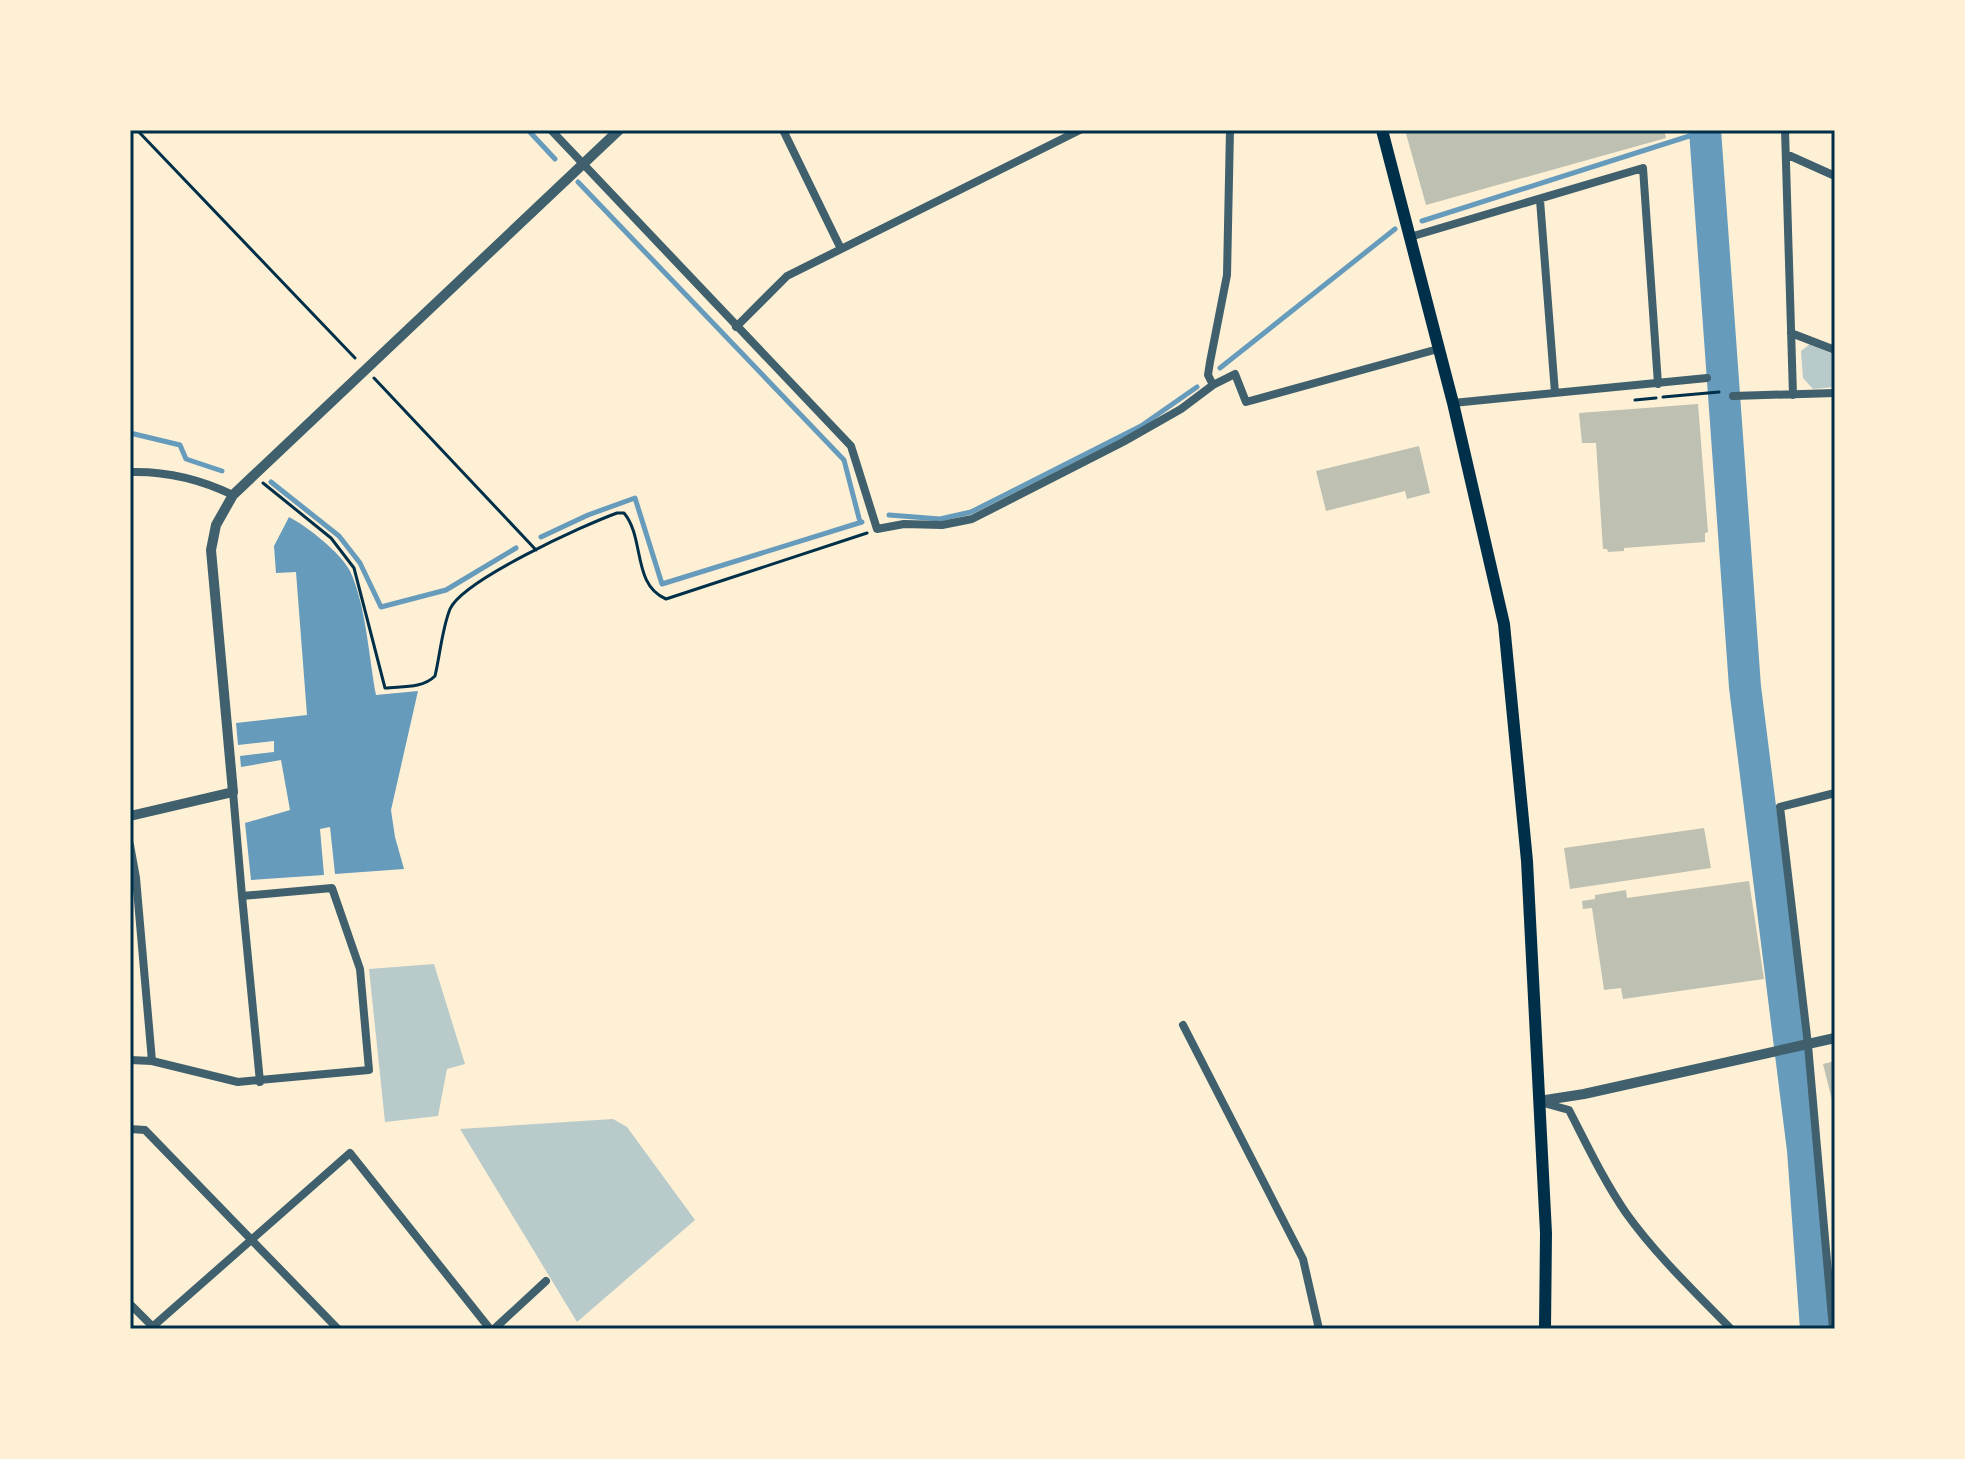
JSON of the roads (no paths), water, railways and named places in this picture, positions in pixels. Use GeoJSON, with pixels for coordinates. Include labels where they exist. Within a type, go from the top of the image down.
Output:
{"type":"FeatureCollection","features":[{"type":"Feature","properties":{"kind":"main road"},"geometry":{"type":"LineString","coordinates":[[1382,130],[1453,403],[1504,624],[1527,861],[1546,1233],[1545,1329]]}},
{"type":"Feature","properties":{"kind":"street"},"geometry":{"type":"LineString","coordinates":[[551,130],[851,446],[877,529],[904,524],[942,525],[972,519],[1123,442],[1235,374],[1246,402],[1438,349]]}},
{"type":"Feature","properties":{"kind":"street"},"geometry":{"type":"LineString","coordinates":[[260,1082],[211,550],[216,525],[233,495],[619,130]]}},
{"type":"Feature","properties":{"kind":"street"},"geometry":{"type":"LineString","coordinates":[[783,130],[841,249]]}},
{"type":"Feature","properties":{"kind":"street"},"geometry":{"type":"LineString","coordinates":[[736,327],[787,276],[1080,130]]}},
{"type":"Feature","properties":{"kind":"street"},"geometry":{"type":"LineString","coordinates":[[1213,385],[1208,375],[1227,275],[1230,130]]}},
{"type":"Feature","properties":{"kind":"street"},"geometry":{"type":"LineString","coordinates":[[1785,130],[1793,395]]}},
{"type":"Feature","properties":{"kind":"street"},"geometry":{"type":"LineString","coordinates":[[1786,154],[1835,176]]}},
{"type":"Feature","properties":{"kind":"street"},"geometry":{"type":"LineString","coordinates":[[1410,237],[1643,168],[1658,384]]}},
{"type":"Feature","properties":{"kind":"street"},"geometry":{"type":"LineString","coordinates":[[1540,200],[1555,393]]}},
{"type":"Feature","properties":{"kind":"street"},"geometry":{"type":"LineString","coordinates":[[1791,333],[1835,350]]}},
{"type":"Feature","properties":{"kind":"street"},"geometry":{"type":"LineString","coordinates":[[1453,403],[1707,378]]}},
{"type":"Feature","properties":{"kind":"street"},"geometry":{"type":"LineString","coordinates":[[1733,396],[1835,393]]}},
{"type":"Feature","properties":{"kind":"street"},"geometry":{"type":"LineString","coordinates":[[130,472],[161,471],[214,486],[233,495]]}},
{"type":"Feature","properties":{"kind":"street"},"geometry":{"type":"LineString","coordinates":[[130,816],[233,792]]}},
{"type":"Feature","properties":{"kind":"street"},"geometry":{"type":"LineString","coordinates":[[1833,1329],[1832,1287],[1780,807],[1835,793]]}},
{"type":"Feature","properties":{"kind":"street"},"geometry":{"type":"LineString","coordinates":[[130,845],[136,878],[152,1061]]}},
{"type":"Feature","properties":{"kind":"street"},"geometry":{"type":"LineString","coordinates":[[130,1060],[152,1061],[238,1082],[369,1070],[360,969],[332,888],[242,896]]}},
{"type":"Feature","properties":{"kind":"street"},"geometry":{"type":"LineString","coordinates":[[1183,1025],[1303,1259],[1319,1329]]}},
{"type":"Feature","properties":{"kind":"street"},"geometry":{"type":"LineString","coordinates":[[1539,1101],[1584,1094],[1835,1038]]}},
{"type":"Feature","properties":{"kind":"street"},"geometry":{"type":"LineString","coordinates":[[1539,1101],[1569,1110],[1628,1215],[1664,1259],[1731,1329]]}},
{"type":"Feature","properties":{"kind":"street"},"geometry":{"type":"LineString","coordinates":[[130,1129],[145,1130],[338,1329]]}},
{"type":"Feature","properties":{"kind":"street"},"geometry":{"type":"LineString","coordinates":[[130,1304],[152,1328],[350,1153],[492,1329],[546,1281]]}},
{"type":"Feature","properties":{"kind":"water"},"geometry":{"type":"Polygon","coordinates":[[[289,517],[323,541],[350,571],[363,615],[376,695],[418,691],[391,810],[404,869],[335,874],[330,827],[320,829],[324,875],[251,880],[245,823],[290,810],[281,760],[241,767],[240,756],[274,752],[274,741],[238,745],[236,723],[307,715],[296,572],[276,573],[274,546],[289,517]]]}},
{"type":"Feature","properties":{"kind":"waterway"},"geometry":{"type":"LineString","coordinates":[[528,130],[555,159]]}},
{"type":"Feature","properties":{"kind":"waterway"},"geometry":{"type":"LineString","coordinates":[[1705,130],[1745,687],[1803,1150],[1816,1329]]}},
{"type":"Feature","properties":{"kind":"waterway"},"geometry":{"type":"LineString","coordinates":[[1422,221],[1705,131]]}},
{"type":"Feature","properties":{"kind":"waterway"},"geometry":{"type":"LineString","coordinates":[[578,182],[844,460],[860,522]]}},
{"type":"Feature","properties":{"kind":"waterway"},"geometry":{"type":"LineString","coordinates":[[1220,368],[1395,229]]}},
{"type":"Feature","properties":{"kind":"waterway"},"geometry":{"type":"LineString","coordinates":[[889,515],[940,519],[971,512],[1141,426],[1197,387]]}},
{"type":"Feature","properties":{"kind":"waterway"},"geometry":{"type":"LineString","coordinates":[[130,433],[180,445],[186,459],[222,471]]}},
{"type":"Feature","properties":{"kind":"waterway"},"geometry":{"type":"LineString","coordinates":[[271,482],[339,536],[360,563],[381,607],[446,590],[516,548]]}},
{"type":"Feature","properties":{"kind":"waterway"},"geometry":{"type":"LineString","coordinates":[[541,537],[635,498],[662,584],[862,522]]}}]}
